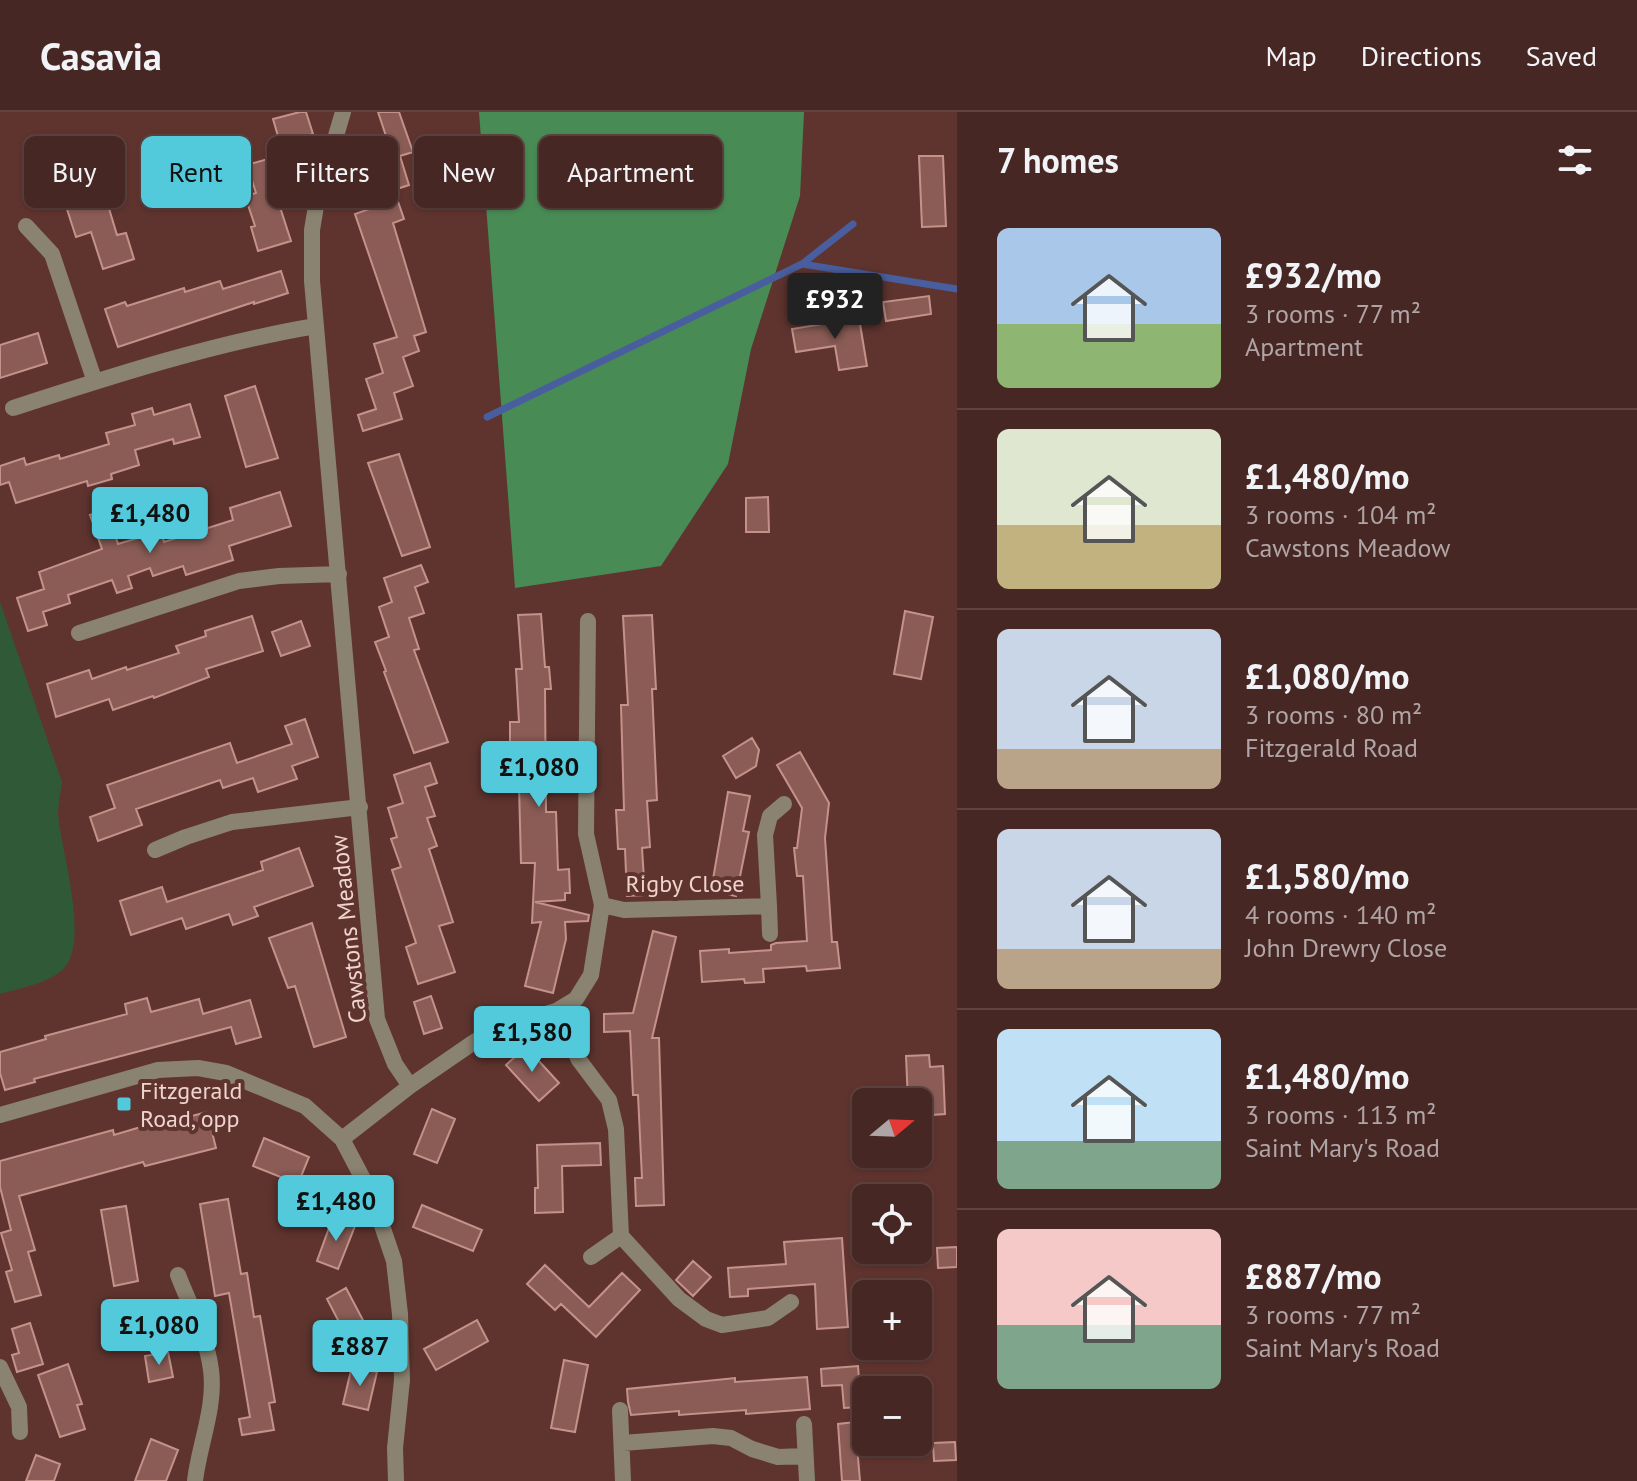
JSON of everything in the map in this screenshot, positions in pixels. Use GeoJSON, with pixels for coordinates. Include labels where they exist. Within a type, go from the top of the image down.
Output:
{"type":"FeatureCollection","features":[{"type":"Feature","properties":{"kind":"street","name":"Cawstons Meadow"},"geometry":{"type":"LineString","coordinates":[[343,112],[317,200],[312,230],[312,281],[377,1019],[395,1064],[410,1086]]}},
{"type":"Feature","properties":{"kind":"street"},"geometry":{"type":"LineString","coordinates":[[26,226],[52,254],[95,382]]}},
{"type":"Feature","properties":{"kind":"street"},"geometry":{"type":"LineString","coordinates":[[13,408],[274,333],[316,326]]}},
{"type":"Feature","properties":{"kind":"street"},"geometry":{"type":"LineString","coordinates":[[79,633],[239,581],[339,574]]}},
{"type":"Feature","properties":{"kind":"street"},"geometry":{"type":"LineString","coordinates":[[342,1139],[410,1086],[474,1042],[499,1028],[556,1011],[576,999],[591,975],[602,905],[586,834],[588,621]]}},
{"type":"Feature","properties":{"kind":"street","name":"Rigby Close"},"geometry":{"type":"LineString","coordinates":[[770,934],[765,835],[770,816],[784,804]]}},
{"type":"Feature","properties":{"kind":"street","name":"Cawstons Meadow"},"geometry":{"type":"LineString","coordinates":[[155,850],[232,822],[360,807]]}},
{"type":"Feature","properties":{"kind":"street","name":"Rigby Close"},"geometry":{"type":"LineString","coordinates":[[602,905],[624,910],[769,906]]}},
{"type":"Feature","properties":{"kind":"street"},"geometry":{"type":"LineString","coordinates":[[556,1011],[579,1060],[609,1100],[616,1129],[621,1236],[670,1291],[706,1319],[722,1325],[768,1318],[791,1302]]}},
{"type":"Feature","properties":{"kind":"street"},"geometry":{"type":"LineString","coordinates":[[0,1115],[158,1070],[198,1068],[226,1073],[305,1106],[342,1139],[372,1196],[394,1261],[400,1314],[402,1380],[395,1448],[396,1481]]}},
{"type":"Feature","properties":{"kind":"street"},"geometry":{"type":"LineString","coordinates":[[591,1257],[621,1236]]}},
{"type":"Feature","properties":{"kind":"street"},"geometry":{"type":"LineString","coordinates":[[178,1275],[203,1336],[212,1372],[209,1409],[195,1481]]}},
{"type":"Feature","properties":{"kind":"street"},"geometry":{"type":"LineString","coordinates":[[159,1315],[190,1306]]}},
{"type":"Feature","properties":{"kind":"street"},"geometry":{"type":"LineString","coordinates":[[0,1367],[19,1407],[20,1432]]}},
{"type":"Feature","properties":{"kind":"street"},"geometry":{"type":"LineString","coordinates":[[620,1410],[623,1481]]}},
{"type":"Feature","properties":{"kind":"street"},"geometry":{"type":"LineString","coordinates":[[804,1424],[807,1481]]}},
{"type":"Feature","properties":{"kind":"street"},"geometry":{"type":"LineString","coordinates":[[623,1443],[713,1436],[731,1438],[778,1457],[805,1456]]}},
{"type":"Feature","properties":{"kind":"green space"},"geometry":{"type":"Polygon","coordinates":[[[479,112],[804,112],[800,196],[751,349],[728,464],[661,566],[515,588],[486,208],[523,208],[523,136],[481,136],[479,112]]]}},
{"type":"Feature","properties":{"kind":"green space"},"geometry":{"type":"Polygon","coordinates":[[[0,602],[62,782],[58,813],[72,894],[74,938],[71,956],[57,974],[0,994],[0,602]]]}},
{"type":"Feature","properties":{"kind":"building"},"geometry":{"type":"Polygon","coordinates":[[[306,112],[313,134],[278,136],[273,119],[306,112]]]}},
{"type":"Feature","properties":{"kind":"building"},"geometry":{"type":"Polygon","coordinates":[[[378,112],[399,112],[413,152],[400,156],[409,185],[398,189],[398,136],[386,136],[378,112]]]}},
{"type":"Feature","properties":{"kind":"building"},"geometry":{"type":"Polygon","coordinates":[[[919,156],[943,156],[946,226],[922,227],[919,156]]]}},
{"type":"Feature","properties":{"kind":"building"},"geometry":{"type":"Polygon","coordinates":[[[267,159],[267,208],[280,208],[291,241],[258,251],[249,208],[251,194],[256,193],[251,164],[267,159]]]}},
{"type":"Feature","properties":{"kind":"building"},"geometry":{"type":"Polygon","coordinates":[[[398,202],[404,219],[393,223],[426,332],[414,336],[419,351],[403,357],[413,386],[394,393],[402,419],[363,431],[358,415],[376,409],[366,379],[383,373],[374,344],[397,337],[355,214],[372,208],[398,208],[398,202]]]}},
{"type":"Feature","properties":{"kind":"building"},"geometry":{"type":"Polygon","coordinates":[[[67,208],[109,208],[117,235],[126,233],[134,259],[103,269],[91,232],[76,237],[67,208]]]}},
{"type":"Feature","properties":{"kind":"building"},"geometry":{"type":"Polygon","coordinates":[[[281,271],[288,293],[118,347],[105,309],[125,302],[127,306],[184,288],[185,292],[220,281],[223,289],[281,271]]]}},
{"type":"Feature","properties":{"kind":"building"},"geometry":{"type":"Polygon","coordinates":[[[929,296],[931,314],[886,321],[883,302],[929,296]]]}},
{"type":"Feature","properties":{"kind":"building"},"geometry":{"type":"Polygon","coordinates":[[[859,318],[867,366],[839,370],[835,346],[796,352],[792,329],[859,318]]]}},
{"type":"Feature","properties":{"kind":"building"},"geometry":{"type":"Polygon","coordinates":[[[38,333],[47,363],[0,378],[0,345],[38,333]]]}},
{"type":"Feature","properties":{"kind":"building"},"geometry":{"type":"Polygon","coordinates":[[[255,386],[278,458],[246,467],[225,396],[255,386]]]}},
{"type":"Feature","properties":{"kind":"building"},"geometry":{"type":"Polygon","coordinates":[[[190,404],[200,437],[174,444],[173,439],[135,450],[139,465],[111,474],[112,479],[88,486],[87,481],[16,503],[9,482],[0,485],[0,466],[24,458],[26,465],[59,455],[60,459],[109,444],[106,433],[135,425],[132,414],[152,408],[154,415],[190,404]]]}},
{"type":"Feature","properties":{"kind":"building"},"geometry":{"type":"Polygon","coordinates":[[[399,454],[430,547],[402,556],[368,463],[399,454]]]}},
{"type":"Feature","properties":{"kind":"building"},"geometry":{"type":"Polygon","coordinates":[[[280,492],[291,526],[229,546],[233,560],[186,575],[183,566],[153,576],[150,568],[128,576],[132,588],[117,593],[112,580],[68,595],[70,603],[43,612],[47,625],[28,631],[17,598],[44,589],[39,572],[102,549],[90,515],[107,510],[118,544],[161,531],[164,542],[233,520],[230,508],[280,492]]]}},
{"type":"Feature","properties":{"kind":"building"},"geometry":{"type":"Polygon","coordinates":[[[768,497],[769,532],[746,532],[746,498],[768,497]]]}},
{"type":"Feature","properties":{"kind":"building"},"geometry":{"type":"Polygon","coordinates":[[[421,565],[428,582],[415,587],[424,613],[409,618],[419,649],[414,650],[448,742],[414,753],[375,642],[389,637],[379,607],[392,602],[384,578],[421,565]]]}},
{"type":"Feature","properties":{"kind":"building"},"geometry":{"type":"Polygon","coordinates":[[[905,611],[933,617],[921,679],[894,674],[905,611]]]}},
{"type":"Feature","properties":{"kind":"building"},"geometry":{"type":"Polygon","coordinates":[[[541,614],[545,667],[549,667],[551,689],[545,689],[546,812],[556,812],[558,870],[569,869],[570,893],[565,893],[565,900],[535,902],[589,915],[588,921],[565,922],[566,939],[553,993],[525,986],[541,922],[532,923],[535,863],[521,863],[518,747],[510,747],[510,722],[519,722],[516,669],[522,669],[518,615],[541,614]]]}},
{"type":"Feature","properties":{"kind":"building"},"geometry":{"type":"Polygon","coordinates":[[[652,615],[657,800],[647,801],[650,847],[642,848],[645,895],[627,896],[625,849],[618,849],[616,810],[624,810],[621,705],[628,705],[623,616],[652,615]]]}},
{"type":"Feature","properties":{"kind":"building"},"geometry":{"type":"Polygon","coordinates":[[[252,616],[263,651],[206,669],[209,677],[154,698],[113,710],[109,699],[56,717],[47,684],[89,670],[92,679],[179,653],[176,646],[206,636],[205,631],[252,616]]]}},
{"type":"Feature","properties":{"kind":"building"},"geometry":{"type":"Polygon","coordinates":[[[301,621],[310,646],[281,656],[272,632],[301,621]]]}},
{"type":"Feature","properties":{"kind":"building"},"geometry":{"type":"Polygon","coordinates":[[[305,719],[318,757],[292,766],[297,779],[258,792],[253,778],[223,788],[220,780],[136,809],[142,825],[98,841],[90,817],[115,808],[107,785],[230,743],[237,763],[292,744],[285,726],[305,719]]]}},
{"type":"Feature","properties":{"kind":"building"},"geometry":{"type":"Polygon","coordinates":[[[752,738],[759,750],[756,766],[736,778],[723,756],[752,738]]]}},
{"type":"Feature","properties":{"kind":"building"},"geometry":{"type":"Polygon","coordinates":[[[800,752],[829,803],[825,838],[832,942],[837,942],[840,968],[807,971],[806,966],[763,969],[764,982],[745,983],[744,979],[702,982],[700,951],[729,949],[729,953],[771,950],[771,945],[776,943],[807,941],[803,876],[797,876],[794,848],[797,848],[802,808],[777,765],[800,752]]]}},
{"type":"Feature","properties":{"kind":"building"},"geometry":{"type":"Polygon","coordinates":[[[430,763],[437,783],[425,787],[435,816],[427,818],[437,846],[429,849],[453,922],[439,926],[455,972],[418,984],[406,947],[416,943],[392,870],[401,867],[391,839],[397,837],[388,808],[403,803],[394,775],[430,763]]]}},
{"type":"Feature","properties":{"kind":"building"},"geometry":{"type":"Polygon","coordinates":[[[728,792],[750,796],[743,831],[749,832],[736,896],[711,891],[728,792]]]}},
{"type":"Feature","properties":{"kind":"building"},"geometry":{"type":"Polygon","coordinates":[[[299,848],[313,886],[254,907],[258,916],[233,925],[229,914],[186,929],[182,918],[131,935],[120,901],[162,887],[167,902],[263,870],[261,862],[299,848]]]}},
{"type":"Feature","properties":{"kind":"building"},"geometry":{"type":"Polygon","coordinates":[[[312,923],[346,1037],[314,1047],[295,986],[288,988],[269,938],[312,923]]]}},
{"type":"Feature","properties":{"kind":"building"},"geometry":{"type":"Polygon","coordinates":[[[653,931],[676,937],[652,1038],[659,1038],[664,1205],[636,1206],[635,1178],[642,1178],[638,1095],[633,1095],[630,1031],[604,1032],[604,1014],[633,1013],[653,931]]]}},
{"type":"Feature","properties":{"kind":"building"},"geometry":{"type":"Polygon","coordinates":[[[431,996],[442,1028],[424,1034],[414,1002],[431,996]]]}},
{"type":"Feature","properties":{"kind":"building"},"geometry":{"type":"Polygon","coordinates":[[[147,998],[151,1012],[199,999],[203,1014],[250,1000],[261,1037],[236,1044],[231,1027],[34,1079],[35,1082],[5,1090],[0,1073],[0,1052],[46,1039],[45,1036],[127,1014],[125,1004],[147,998]]]}},
{"type":"Feature","properties":{"kind":"building"},"geometry":{"type":"Polygon","coordinates":[[[526,1047],[559,1083],[539,1101],[506,1065],[526,1047]]]}},
{"type":"Feature","properties":{"kind":"building"},"geometry":{"type":"Polygon","coordinates":[[[929,1055],[930,1067],[943,1066],[945,1114],[932,1115],[932,1088],[907,1088],[906,1056],[929,1055]]]}},
{"type":"Feature","properties":{"kind":"building"},"geometry":{"type":"Polygon","coordinates":[[[432,1109],[455,1119],[437,1163],[414,1154],[432,1109]]]}},
{"type":"Feature","properties":{"kind":"building"},"geometry":{"type":"Polygon","coordinates":[[[207,1112],[216,1148],[145,1166],[143,1162],[19,1196],[35,1250],[28,1252],[41,1295],[15,1302],[6,1272],[12,1270],[1,1233],[11,1230],[0,1187],[0,1161],[113,1130],[114,1135],[164,1120],[165,1123],[207,1112]]]}},
{"type":"Feature","properties":{"kind":"building"},"geometry":{"type":"Polygon","coordinates":[[[264,1138],[309,1157],[298,1184],[253,1166],[264,1138]]]}},
{"type":"Feature","properties":{"kind":"building"},"geometry":{"type":"Polygon","coordinates":[[[600,1143],[601,1165],[562,1166],[563,1212],[535,1213],[537,1145],[600,1143]]]}},
{"type":"Feature","properties":{"kind":"building"},"geometry":{"type":"Polygon","coordinates":[[[228,1199],[241,1274],[247,1273],[254,1317],[260,1316],[275,1402],[269,1403],[274,1430],[242,1435],[239,1419],[250,1417],[229,1293],[215,1296],[200,1204],[228,1199]]]}},
{"type":"Feature","properties":{"kind":"building"},"geometry":{"type":"Polygon","coordinates":[[[422,1205],[482,1230],[473,1251],[413,1227],[422,1205]]]}},
{"type":"Feature","properties":{"kind":"building"},"geometry":{"type":"Polygon","coordinates":[[[126,1206],[138,1281],[114,1286],[101,1210],[126,1206]]]}},
{"type":"Feature","properties":{"kind":"building"},"geometry":{"type":"Polygon","coordinates":[[[333,1217],[355,1226],[338,1269],[317,1261],[333,1217]]]}},
{"type":"Feature","properties":{"kind":"building"},"geometry":{"type":"Polygon","coordinates":[[[842,1238],[848,1327],[817,1329],[815,1284],[748,1289],[748,1296],[730,1297],[728,1268],[786,1264],[784,1242],[842,1238]]]}},
{"type":"Feature","properties":{"kind":"building"},"geometry":{"type":"Polygon","coordinates":[[[957,1247],[957,1267],[938,1268],[937,1248],[957,1247]]]}},
{"type":"Feature","properties":{"kind":"building"},"geometry":{"type":"Polygon","coordinates":[[[693,1261],[711,1277],[693,1296],[676,1280],[693,1261]]]}},
{"type":"Feature","properties":{"kind":"building"},"geometry":{"type":"Polygon","coordinates":[[[545,1265],[589,1307],[622,1273],[640,1290],[596,1337],[561,1304],[555,1310],[527,1284],[545,1265]]]}},
{"type":"Feature","properties":{"kind":"building"},"geometry":{"type":"Polygon","coordinates":[[[346,1288],[374,1341],[354,1351],[327,1299],[346,1288]]]}},
{"type":"Feature","properties":{"kind":"building"},"geometry":{"type":"Polygon","coordinates":[[[135,1311],[140,1338],[116,1342],[111,1316],[135,1311]]]}},
{"type":"Feature","properties":{"kind":"building"},"geometry":{"type":"Polygon","coordinates":[[[477,1320],[488,1341],[436,1370],[424,1349],[477,1320]]]}},
{"type":"Feature","properties":{"kind":"building"},"geometry":{"type":"Polygon","coordinates":[[[30,1323],[43,1364],[17,1372],[12,1355],[19,1353],[12,1329],[30,1323]]]}},
{"type":"Feature","properties":{"kind":"building"},"geometry":{"type":"Polygon","coordinates":[[[168,1352],[173,1377],[149,1382],[145,1356],[168,1352]]]}},
{"type":"Feature","properties":{"kind":"building"},"geometry":{"type":"Polygon","coordinates":[[[564,1360],[588,1365],[575,1432],[551,1428],[564,1360]]]}},
{"type":"Feature","properties":{"kind":"building"},"geometry":{"type":"Polygon","coordinates":[[[68,1364],[82,1404],[77,1405],[85,1429],[60,1437],[38,1375],[68,1364]]]}},
{"type":"Feature","properties":{"kind":"building"},"geometry":{"type":"Polygon","coordinates":[[[352,1366],[377,1372],[368,1410],[343,1404],[352,1366]]]}},
{"type":"Feature","properties":{"kind":"building"},"geometry":{"type":"Polygon","coordinates":[[[858,1366],[859,1376],[852,1376],[852,1408],[844,1408],[842,1385],[822,1386],[821,1369],[858,1366]]]}},
{"type":"Feature","properties":{"kind":"building"},"geometry":{"type":"Polygon","coordinates":[[[807,1377],[810,1409],[746,1414],[746,1410],[631,1415],[628,1402],[627,1389],[735,1378],[735,1382],[807,1377]]]}},
{"type":"Feature","properties":{"kind":"building"},"geometry":{"type":"Polygon","coordinates":[[[852,1422],[852,1456],[858,1456],[860,1481],[842,1481],[838,1424],[852,1422]]]}},
{"type":"Feature","properties":{"kind":"building"},"geometry":{"type":"Polygon","coordinates":[[[151,1439],[178,1450],[166,1481],[135,1481],[151,1439]]]}},
{"type":"Feature","properties":{"kind":"building"},"geometry":{"type":"Polygon","coordinates":[[[955,1442],[956,1460],[934,1461],[933,1443],[955,1442]]]}},
{"type":"Feature","properties":{"kind":"building"},"geometry":{"type":"Polygon","coordinates":[[[36,1455],[60,1464],[54,1481],[26,1481],[36,1455]]]}},
{"type":"Feature","properties":{"kind":"waterway"},"geometry":{"type":"LineString","coordinates":[[487,417],[802,264],[853,224]]}},
{"type":"Feature","properties":{"kind":"waterway"},"geometry":{"type":"LineString","coordinates":[[802,264],[957,289]]}},
{"type":"Feature","properties":{"kind":"place","name":"Fitzgerald Road, opp"},"geometry":{"type":"Point","coordinates":[124,1104]}}]}
